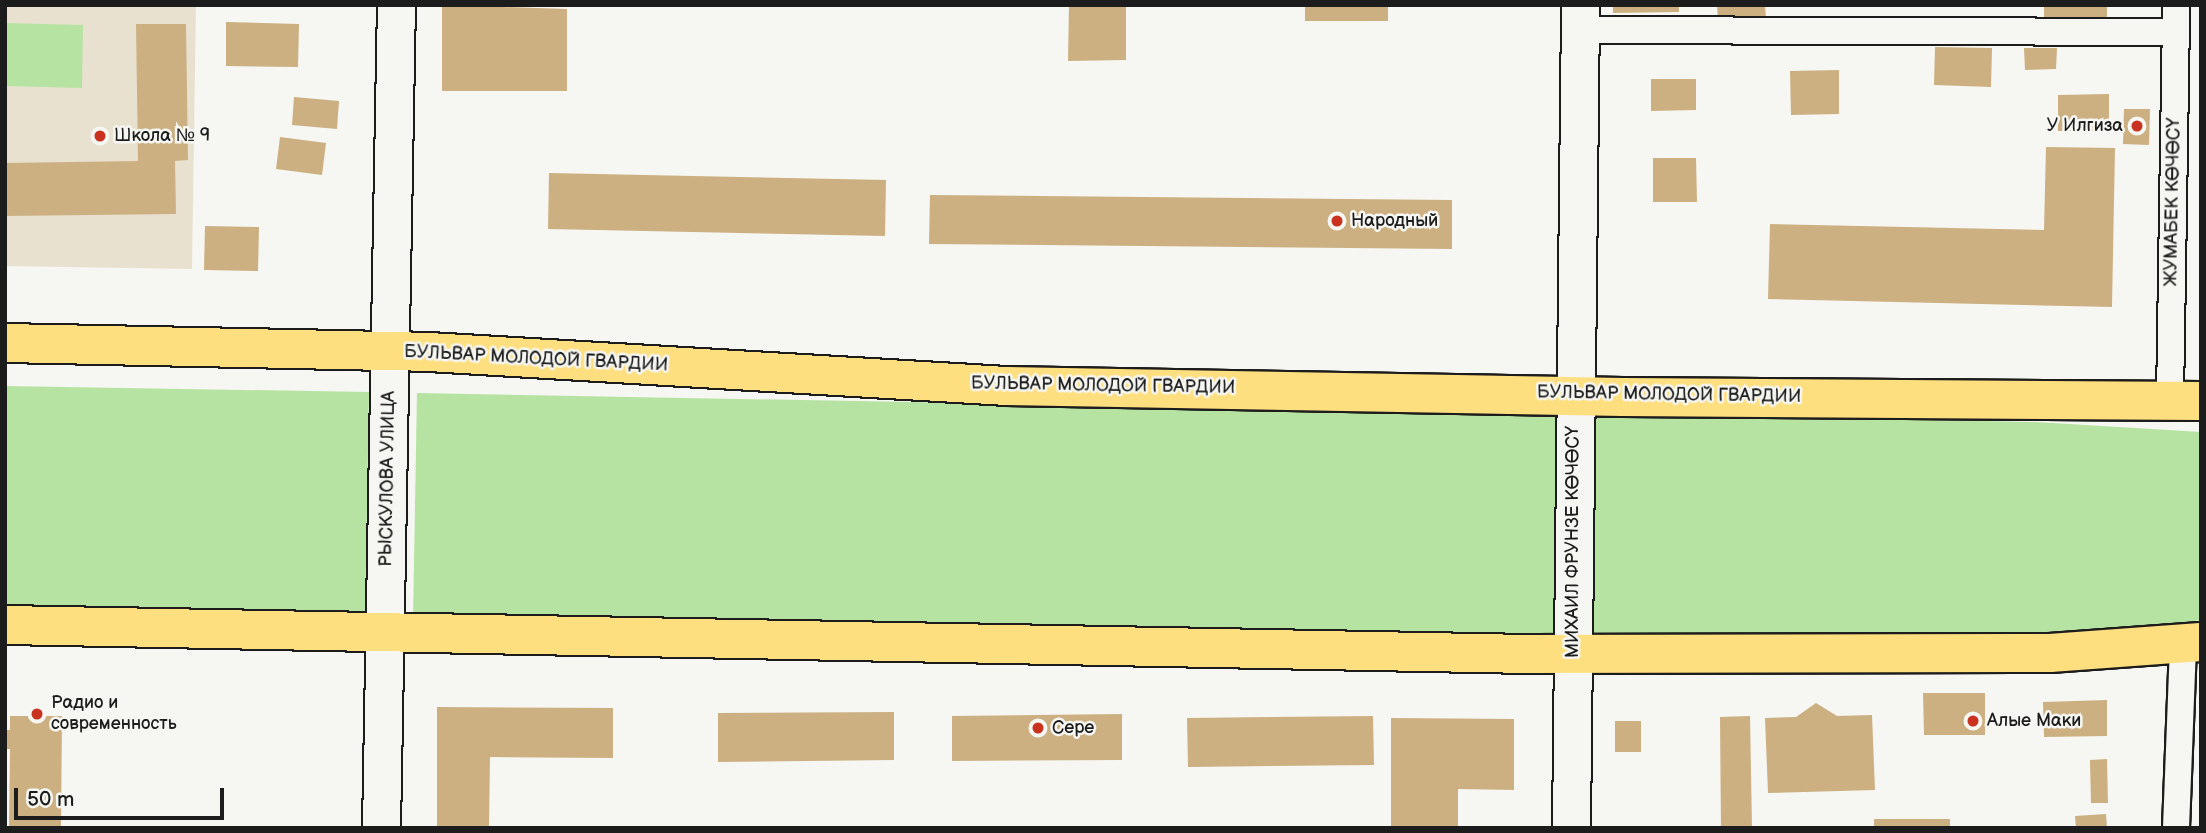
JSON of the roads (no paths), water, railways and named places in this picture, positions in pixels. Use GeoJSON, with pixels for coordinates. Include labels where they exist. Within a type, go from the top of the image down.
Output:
{"type":"FeatureCollection","features":[{"type":"Feature","properties":{"kind":"main road","name":"БУЛЬВАР МОЛОДОЙ ГВАРДИИ"},"geometry":{"type":"LineString","coordinates":[[5,343],[390,352],[1006,386],[1573,396],[2185,400]]}},
{"type":"Feature","properties":{"kind":"main road"},"geometry":{"type":"LineString","coordinates":[[5,625],[1573,654],[2050,653],[2192,644]]}},
{"type":"Feature","properties":{"kind":"street","name":"РЫСКУЛОВА УЛИЦА"},"geometry":{"type":"LineString","coordinates":[[381,828],[396,5]]}},
{"type":"Feature","properties":{"kind":"street","name":"ЖУМАБЕК КӨЧӨСҮ"},"geometry":{"type":"LineString","coordinates":[[2176,5],[2185,400]]}},
{"type":"Feature","properties":{"kind":"street"},"geometry":{"type":"LineString","coordinates":[[1580,18],[2176,32]]}},
{"type":"Feature","properties":{"kind":"street","name":"МИХАИЛ ФРУНЗЕ КӨЧӨСҮ"},"geometry":{"type":"LineString","coordinates":[[1571,828],[1573,396],[1580,18]]}},
{"type":"Feature","properties":{"kind":"street"},"geometry":{"type":"LineString","coordinates":[[2176,828],[2192,644]]}},
{"type":"Feature","properties":{"kind":"place","name":"У Илгиза"},"geometry":{"type":"Point","coordinates":[2137,126]}},
{"type":"Feature","properties":{"kind":"place","name":"Школа № 9"},"geometry":{"type":"Point","coordinates":[100,136]}},
{"type":"Feature","properties":{"kind":"place","name":"Народный"},"geometry":{"type":"Point","coordinates":[1337,221]}},
{"type":"Feature","properties":{"kind":"place","name":"Радио и современность"},"geometry":{"type":"Point","coordinates":[37,714]}},
{"type":"Feature","properties":{"kind":"place","name":"Алые Маки"},"geometry":{"type":"Point","coordinates":[1973,721]}},
{"type":"Feature","properties":{"kind":"place","name":"Сере"},"geometry":{"type":"Point","coordinates":[1038,728]}}]}
